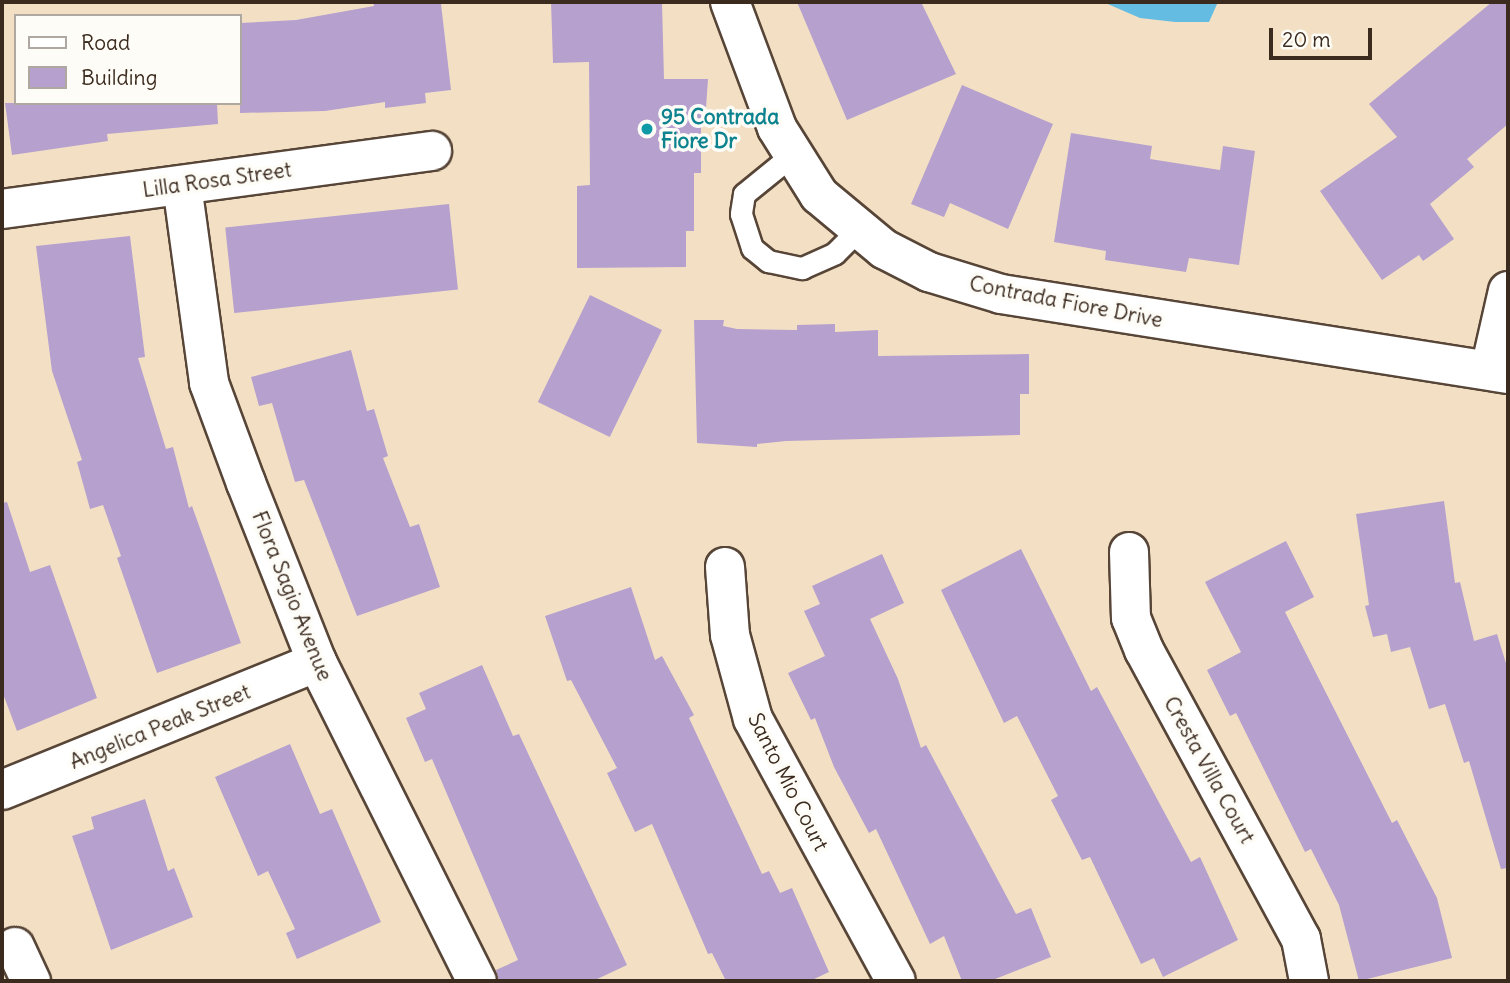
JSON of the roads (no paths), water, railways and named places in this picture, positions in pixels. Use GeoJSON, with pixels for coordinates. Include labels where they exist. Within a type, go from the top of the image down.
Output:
{"type":"FeatureCollection","features":[{"type":"Feature","properties":{"kind":"street","name":"Contrada Fiore Drive"},"geometry":{"type":"LineString","coordinates":[[730,2],[761,92],[792,155],[819,195],[884,249],[929,272],[1001,294],[1499,372]]}},
{"type":"Feature","properties":{"kind":"street","name":"Lilla Rosa Street"},"geometry":{"type":"LineString","coordinates":[[2,209],[432,151]]}},
{"type":"Feature","properties":{"kind":"street","name":"Flora Sagio Avenue"},"geometry":{"type":"LineString","coordinates":[[183,185],[209,383],[317,662],[477,981]]}},
{"type":"Feature","properties":{"kind":"street"},"geometry":{"type":"LineString","coordinates":[[1499,372],[1508,291]]}},
{"type":"Feature","properties":{"kind":"street","name":"Cresta Villa Court"},"geometry":{"type":"LineString","coordinates":[[1129,552],[1131,618],[1143,650],[1301,939],[1309,981]]}},
{"type":"Feature","properties":{"kind":"street","name":"Santo Mio Court"},"geometry":{"type":"LineString","coordinates":[[725,567],[730,635],[753,719],[896,981]]}},
{"type":"Feature","properties":{"kind":"street","name":"Angelica Peak Street"},"geometry":{"type":"LineString","coordinates":[[2,790],[317,662]]}},
{"type":"Feature","properties":{"kind":"street"},"geometry":{"type":"LineString","coordinates":[[15,947],[31,981]]}},
{"type":"Feature","properties":{"kind":"lane"},"geometry":{"type":"LineString","coordinates":[[792,155],[744,194],[741,214],[752,248],[768,261],[802,268],[835,253],[859,229]]}},
{"type":"Feature","properties":{"kind":"water"},"geometry":{"type":"Polygon","coordinates":[[[1103,2],[1218,2],[1209,22],[1175,22],[1140,18],[1103,2]]]}},
{"type":"Feature","properties":{"kind":"place","name":"95 Contrada Fiore Dr"},"geometry":{"type":"Point","coordinates":[647,129]}}]}
